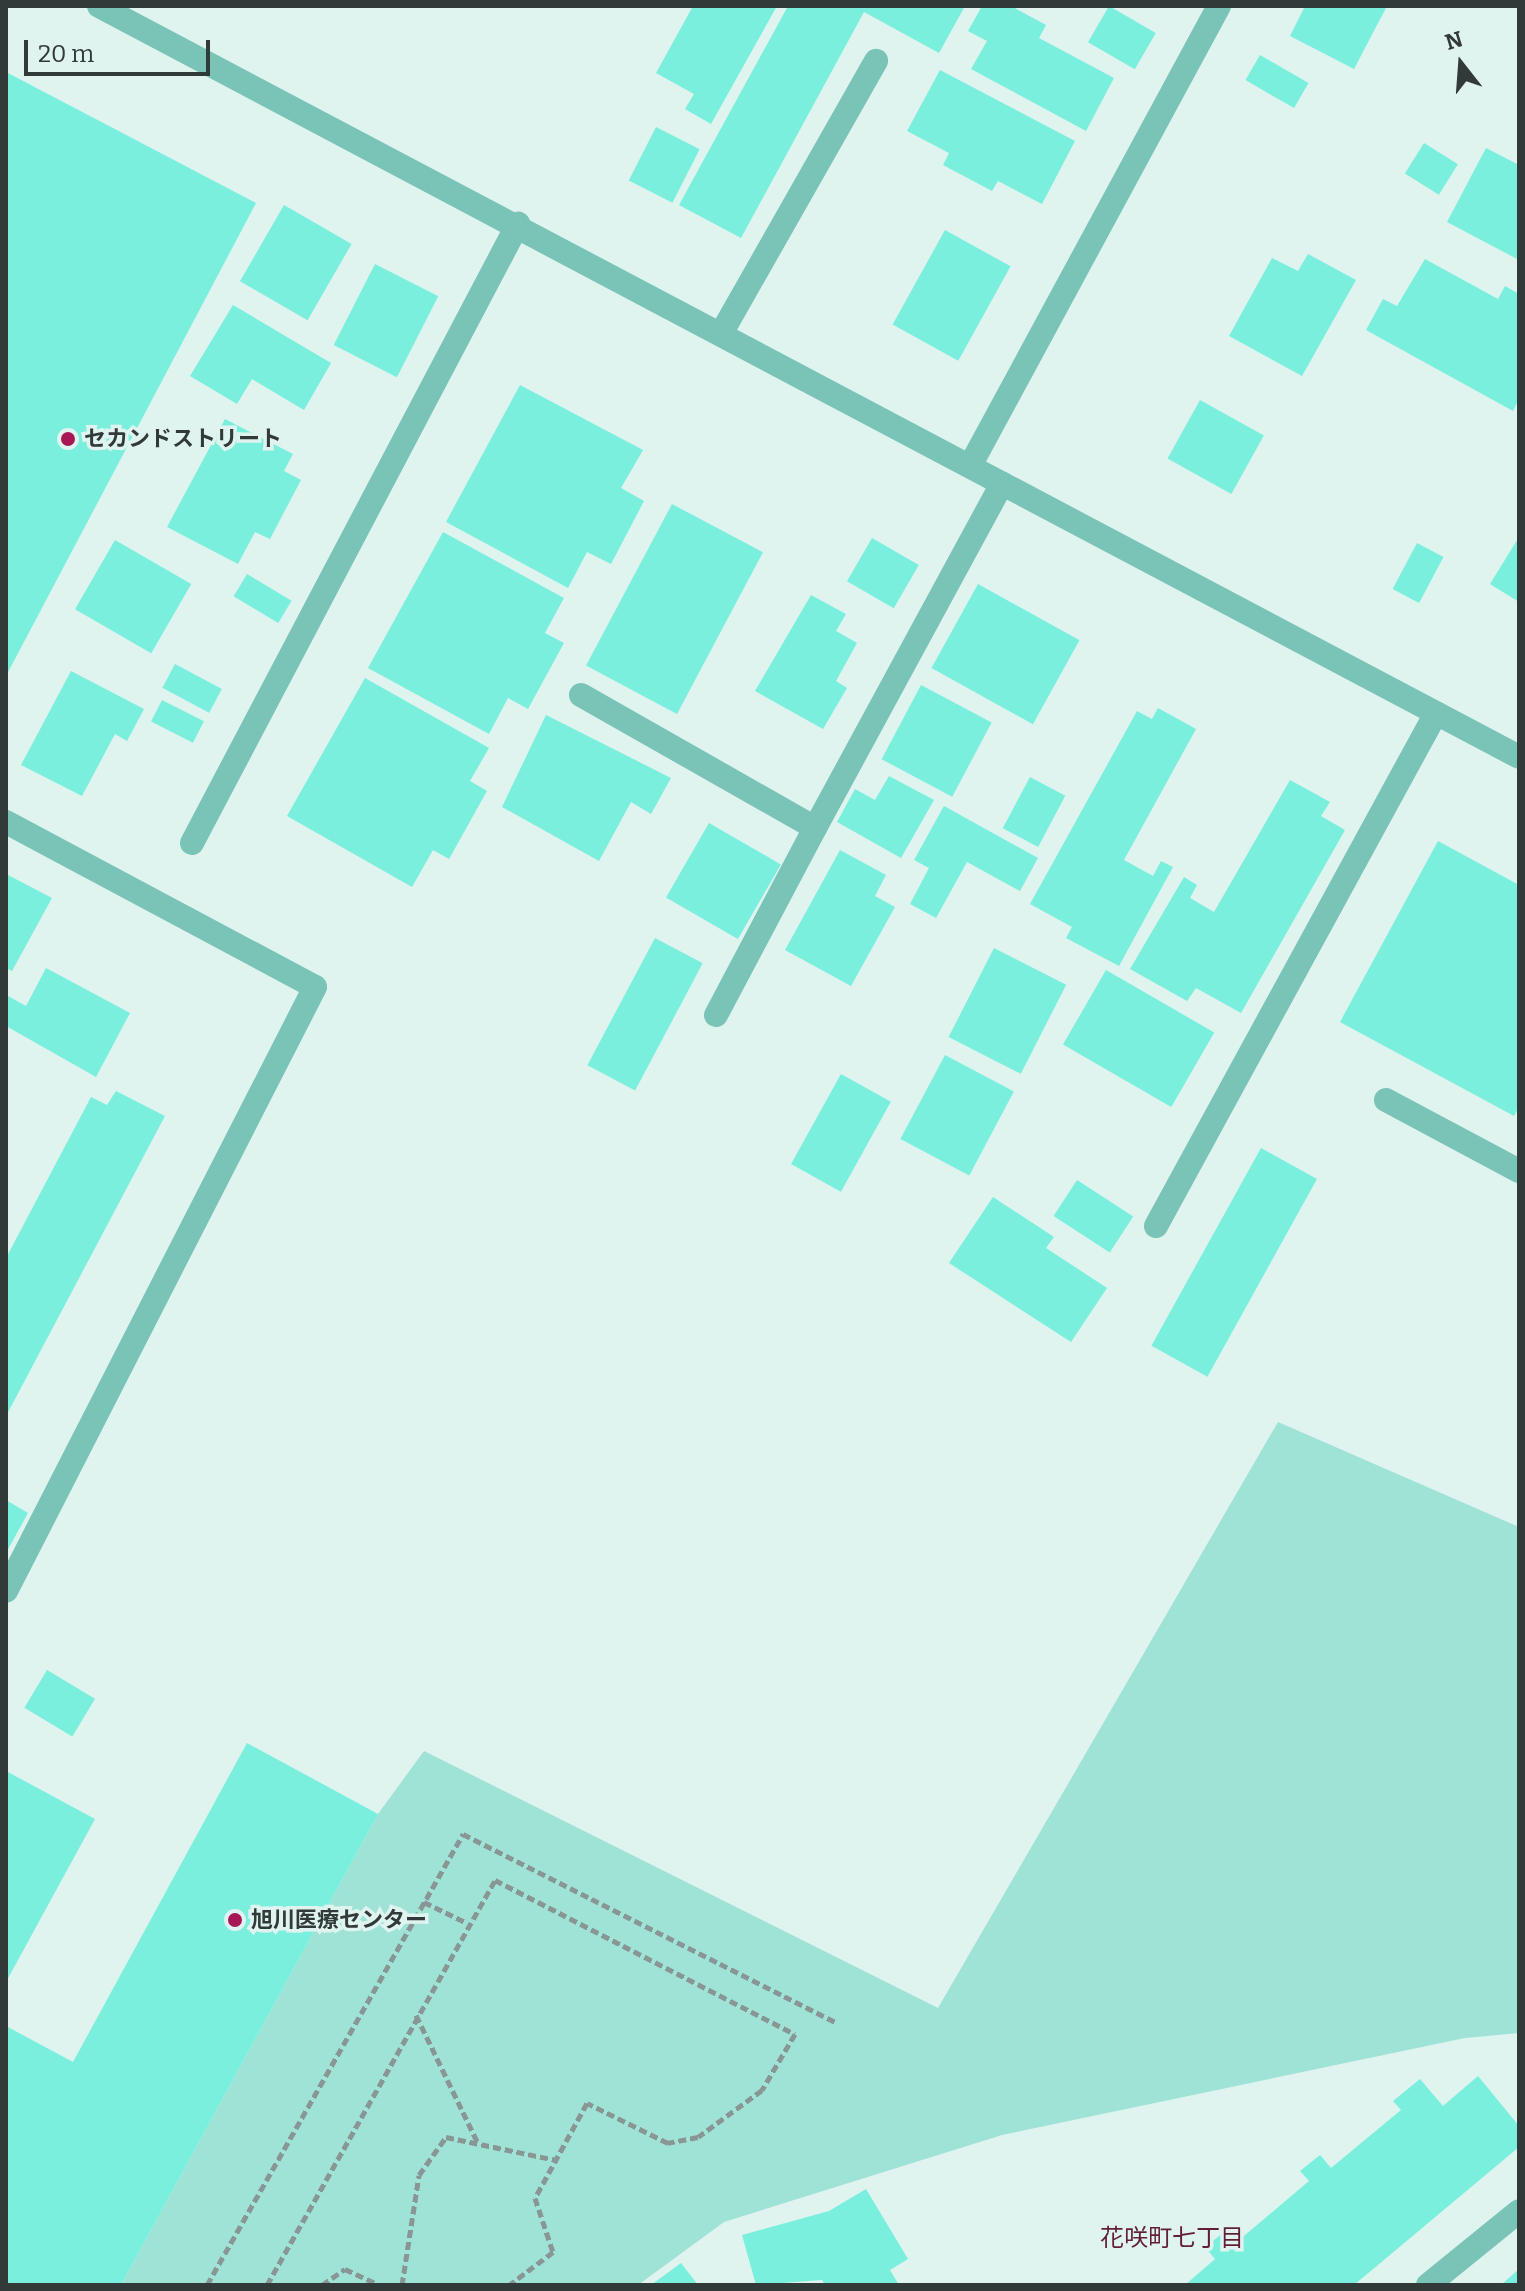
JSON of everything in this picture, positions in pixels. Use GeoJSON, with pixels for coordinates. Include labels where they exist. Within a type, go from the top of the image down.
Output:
{"type":"FeatureCollection","features":[{"type":"Feature","properties":{"kind":"street"},"geometry":{"type":"LineString","coordinates":[[99,6],[518,224],[1519,757]]}},
{"type":"Feature","properties":{"kind":"street"},"geometry":{"type":"LineString","coordinates":[[970,466],[1219,6]]}},
{"type":"Feature","properties":{"kind":"street"},"geometry":{"type":"LineString","coordinates":[[722,332],[876,61]]}},
{"type":"Feature","properties":{"kind":"street"},"geometry":{"type":"LineString","coordinates":[[192,843],[518,224]]}},
{"type":"Feature","properties":{"kind":"street"},"geometry":{"type":"LineString","coordinates":[[716,1015],[1002,483]]}},
{"type":"Feature","properties":{"kind":"street"},"geometry":{"type":"LineString","coordinates":[[581,695],[815,828]]}},
{"type":"Feature","properties":{"kind":"street"},"geometry":{"type":"LineString","coordinates":[[1156,1226],[1436,713]]}},
{"type":"Feature","properties":{"kind":"street"},"geometry":{"type":"LineString","coordinates":[[6,822],[315,987],[6,1591]]}},
{"type":"Feature","properties":{"kind":"street"},"geometry":{"type":"LineString","coordinates":[[1386,1100],[1519,1171]]}},
{"type":"Feature","properties":{"kind":"street"},"geometry":{"type":"LineString","coordinates":[[1428,2285],[1519,2211]]}},
{"type":"Feature","properties":{"kind":"path"},"geometry":{"type":"LineString","coordinates":[[207,2285],[463,1834],[835,2022]]}},
{"type":"Feature","properties":{"kind":"path"},"geometry":{"type":"LineString","coordinates":[[267,2285],[467,1923],[495,1880],[795,2034],[762,2090],[698,2137],[668,2143],[587,2103],[535,2198],[553,2252],[509,2285]]}},
{"type":"Feature","properties":{"kind":"path"},"geometry":{"type":"LineString","coordinates":[[424,1902],[467,1923]]}},
{"type":"Feature","properties":{"kind":"path"},"geometry":{"type":"LineString","coordinates":[[416,2015],[478,2144]]}},
{"type":"Feature","properties":{"kind":"path"},"geometry":{"type":"LineString","coordinates":[[402,2285],[419,2175],[446,2137],[556,2160]]}},
{"type":"Feature","properties":{"kind":"path"},"geometry":{"type":"LineString","coordinates":[[322,2285],[345,2269],[380,2285]]}},
{"type":"Feature","properties":{"kind":"green space"},"geometry":{"type":"Polygon","coordinates":[[[1278,1422],[1519,1527],[1519,2033],[1465,2038],[1002,2135],[724,2222],[638,2285],[121,2285],[378,1814],[424,1751],[938,2008],[1278,1422]]]}},
{"type":"Feature","properties":{"kind":"building"},"geometry":{"type":"Polygon","coordinates":[[[693,6],[777,6],[711,124],[685,109],[694,94],[656,73],[693,6]]]}},
{"type":"Feature","properties":{"kind":"building"},"geometry":{"type":"Polygon","coordinates":[[[788,6],[965,6],[939,53],[864,12],[741,238],[679,205],[788,6]]]}},
{"type":"Feature","properties":{"kind":"building"},"geometry":{"type":"Polygon","coordinates":[[[982,6],[1011,6],[1046,25],[1039,38],[1114,78],[1086,131],[971,69],[987,41],[968,31],[982,6]]]}},
{"type":"Feature","properties":{"kind":"building"},"geometry":{"type":"Polygon","coordinates":[[[1109,6],[1156,33],[1135,69],[1088,42],[1109,6]]]}},
{"type":"Feature","properties":{"kind":"building"},"geometry":{"type":"Polygon","coordinates":[[[1305,6],[1387,6],[1354,69],[1290,36],[1305,6]]]}},
{"type":"Feature","properties":{"kind":"building"},"geometry":{"type":"Polygon","coordinates":[[[1260,55],[1308,83],[1294,108],[1246,80],[1260,55]]]}},
{"type":"Feature","properties":{"kind":"building"},"geometry":{"type":"Polygon","coordinates":[[[940,70],[1075,141],[1042,204],[998,181],[992,191],[943,165],[949,153],[907,131],[940,70]]]}},
{"type":"Feature","properties":{"kind":"building","name":"セカンドストリート"},"geometry":{"type":"Polygon","coordinates":[[[6,72],[256,203],[6,676],[6,72]]]}},
{"type":"Feature","properties":{"kind":"building"},"geometry":{"type":"Polygon","coordinates":[[[656,127],[700,149],[672,203],[629,180],[656,127]]]}},
{"type":"Feature","properties":{"kind":"building"},"geometry":{"type":"Polygon","coordinates":[[[1424,143],[1458,164],[1439,195],[1405,174],[1424,143]]]}},
{"type":"Feature","properties":{"kind":"building"},"geometry":{"type":"Polygon","coordinates":[[[1486,148],[1519,165],[1519,260],[1447,222],[1486,148]]]}},
{"type":"Feature","properties":{"kind":"building"},"geometry":{"type":"Polygon","coordinates":[[[284,205],[352,244],[308,320],[240,281],[284,205]]]}},
{"type":"Feature","properties":{"kind":"building"},"geometry":{"type":"Polygon","coordinates":[[[945,230],[1011,266],[958,361],[893,324],[945,230]]]}},
{"type":"Feature","properties":{"kind":"building"},"geometry":{"type":"Polygon","coordinates":[[[1308,254],[1356,280],[1302,376],[1229,336],[1272,258],[1298,271],[1308,254]]]}},
{"type":"Feature","properties":{"kind":"building"},"geometry":{"type":"Polygon","coordinates":[[[1425,259],[1498,299],[1505,286],[1519,294],[1519,399],[1513,411],[1366,330],[1383,299],[1397,306],[1425,259]]]}},
{"type":"Feature","properties":{"kind":"building"},"geometry":{"type":"Polygon","coordinates":[[[375,264],[438,296],[397,377],[334,345],[375,264]]]}},
{"type":"Feature","properties":{"kind":"building"},"geometry":{"type":"Polygon","coordinates":[[[233,305],[331,363],[304,410],[252,379],[237,404],[190,376],[233,305]]]}},
{"type":"Feature","properties":{"kind":"building"},"geometry":{"type":"Polygon","coordinates":[[[520,385],[643,450],[621,488],[644,501],[611,564],[587,552],[568,588],[446,522],[520,385]]]}},
{"type":"Feature","properties":{"kind":"building"},"geometry":{"type":"Polygon","coordinates":[[[1200,400],[1264,435],[1231,494],[1168,459],[1200,400]]]}},
{"type":"Feature","properties":{"kind":"building"},"geometry":{"type":"Polygon","coordinates":[[[225,419],[293,454],[284,471],[301,480],[270,539],[255,532],[238,564],[167,527],[225,419]]]}},
{"type":"Feature","properties":{"kind":"building"},"geometry":{"type":"Polygon","coordinates":[[[672,504],[763,552],[677,714],[586,666],[672,504]]]}},
{"type":"Feature","properties":{"kind":"building"},"geometry":{"type":"Polygon","coordinates":[[[443,532],[564,598],[545,633],[564,643],[528,709],[508,698],[489,734],[368,668],[443,532]]]}},
{"type":"Feature","properties":{"kind":"building"},"geometry":{"type":"Polygon","coordinates":[[[1519,537],[1519,602],[1490,584],[1519,537]]]}},
{"type":"Feature","properties":{"kind":"building"},"geometry":{"type":"Polygon","coordinates":[[[872,538],[919,565],[894,608],[847,581],[872,538]]]}},
{"type":"Feature","properties":{"kind":"building"},"geometry":{"type":"Polygon","coordinates":[[[115,540],[191,584],[151,653],[75,609],[115,540]]]}},
{"type":"Feature","properties":{"kind":"building"},"geometry":{"type":"Polygon","coordinates":[[[1417,543],[1443,557],[1419,603],[1393,589],[1417,543]]]}},
{"type":"Feature","properties":{"kind":"building"},"geometry":{"type":"Polygon","coordinates":[[[247,574],[292,601],[278,623],[234,596],[247,574]]]}},
{"type":"Feature","properties":{"kind":"building"},"geometry":{"type":"Polygon","coordinates":[[[978,584],[1079,640],[1033,724],[931,668],[978,584]]]}},
{"type":"Feature","properties":{"kind":"building"},"geometry":{"type":"Polygon","coordinates":[[[811,595],[846,614],[836,631],[857,643],[836,681],[847,688],[823,729],[755,691],[811,595]]]}},
{"type":"Feature","properties":{"kind":"building"},"geometry":{"type":"Polygon","coordinates":[[[175,664],[222,689],[209,713],[162,688],[175,664]]]}},
{"type":"Feature","properties":{"kind":"building"},"geometry":{"type":"Polygon","coordinates":[[[71,671],[144,709],[127,741],[115,734],[82,796],[21,765],[71,671]]]}},
{"type":"Feature","properties":{"kind":"building"},"geometry":{"type":"Polygon","coordinates":[[[365,678],[489,748],[470,781],[487,791],[449,859],[433,850],[412,887],[287,816],[365,678]]]}},
{"type":"Feature","properties":{"kind":"building"},"geometry":{"type":"Polygon","coordinates":[[[921,685],[992,723],[952,797],[882,759],[921,685]]]}},
{"type":"Feature","properties":{"kind":"building"},"geometry":{"type":"Polygon","coordinates":[[[162,700],[204,721],[193,743],[151,721],[162,700]]]}},
{"type":"Feature","properties":{"kind":"building"},"geometry":{"type":"Polygon","coordinates":[[[1158,708],[1196,729],[1124,860],[1153,876],[1161,861],[1173,867],[1119,966],[1066,938],[1072,927],[1030,904],[1137,711],[1152,719],[1158,708]]]}},
{"type":"Feature","properties":{"kind":"building"},"geometry":{"type":"Polygon","coordinates":[[[546,715],[671,778],[651,814],[631,802],[599,861],[502,807],[546,715]]]}},
{"type":"Feature","properties":{"kind":"building"},"geometry":{"type":"Polygon","coordinates":[[[889,776],[934,800],[901,858],[837,822],[855,789],[875,800],[889,776]]]}},
{"type":"Feature","properties":{"kind":"building"},"geometry":{"type":"Polygon","coordinates":[[[1030,777],[1065,796],[1038,847],[1003,828],[1030,777]]]}},
{"type":"Feature","properties":{"kind":"building"},"geometry":{"type":"Polygon","coordinates":[[[1290,780],[1330,802],[1321,816],[1345,830],[1241,1013],[1196,988],[1187,1001],[1130,969],[1184,877],[1197,885],[1190,898],[1214,912],[1290,780]]]}},
{"type":"Feature","properties":{"kind":"building"},"geometry":{"type":"Polygon","coordinates":[[[944,806],[1038,858],[1020,891],[967,862],[936,918],[910,904],[929,868],[914,860],[944,806]]]}},
{"type":"Feature","properties":{"kind":"building"},"geometry":{"type":"Polygon","coordinates":[[[709,823],[781,864],[738,939],[666,897],[709,823]]]}},
{"type":"Feature","properties":{"kind":"building"},"geometry":{"type":"Polygon","coordinates":[[[1438,841],[1519,885],[1519,1107],[1514,1116],[1340,1022],[1438,841]]]}},
{"type":"Feature","properties":{"kind":"building"},"geometry":{"type":"Polygon","coordinates":[[[840,850],[886,875],[875,896],[895,907],[851,986],[785,950],[840,850]]]}},
{"type":"Feature","properties":{"kind":"building"},"geometry":{"type":"Polygon","coordinates":[[[6,874],[52,898],[12,971],[6,968],[6,874]]]}},
{"type":"Feature","properties":{"kind":"building"},"geometry":{"type":"Polygon","coordinates":[[[655,938],[703,963],[635,1090],[587,1065],[655,938]]]}},
{"type":"Feature","properties":{"kind":"building"},"geometry":{"type":"Polygon","coordinates":[[[994,948],[1066,985],[1021,1074],[949,1037],[994,948]]]}},
{"type":"Feature","properties":{"kind":"building"},"geometry":{"type":"Polygon","coordinates":[[[46,968],[130,1013],[96,1077],[6,1026],[6,995],[26,1006],[46,968]]]}},
{"type":"Feature","properties":{"kind":"building"},"geometry":{"type":"Polygon","coordinates":[[[1106,970],[1214,1032],[1171,1107],[1063,1044],[1106,970]]]}},
{"type":"Feature","properties":{"kind":"building"},"geometry":{"type":"Polygon","coordinates":[[[945,1055],[1014,1092],[969,1175],[900,1139],[945,1055]]]}},
{"type":"Feature","properties":{"kind":"building"},"geometry":{"type":"Polygon","coordinates":[[[841,1074],[891,1102],[841,1192],[791,1164],[841,1074]]]}},
{"type":"Feature","properties":{"kind":"building"},"geometry":{"type":"Polygon","coordinates":[[[116,1091],[165,1116],[6,1416],[6,1258],[91,1097],[107,1105],[116,1091]]]}},
{"type":"Feature","properties":{"kind":"building"},"geometry":{"type":"Polygon","coordinates":[[[1261,1148],[1317,1179],[1207,1377],[1151,1346],[1261,1148]]]}},
{"type":"Feature","properties":{"kind":"building"},"geometry":{"type":"Polygon","coordinates":[[[1077,1180],[1133,1216],[1110,1253],[1054,1216],[1077,1180]]]}},
{"type":"Feature","properties":{"kind":"building"},"geometry":{"type":"Polygon","coordinates":[[[993,1197],[1054,1237],[1046,1248],[1107,1288],[1071,1342],[949,1263],[993,1197]]]}},
{"type":"Feature","properties":{"kind":"building"},"geometry":{"type":"Polygon","coordinates":[[[6,1500],[28,1513],[6,1553],[6,1500]]]}},
{"type":"Feature","properties":{"kind":"building"},"geometry":{"type":"Polygon","coordinates":[[[47,1670],[95,1699],[72,1737],[24,1708],[47,1670]]]}},
{"type":"Feature","properties":{"kind":"building","name":"旭川医療センター"},"geometry":{"type":"Polygon","coordinates":[[[247,1743],[378,1814],[121,2285],[6,2285],[6,2026],[73,2062],[247,1743]]]}},
{"type":"Feature","properties":{"kind":"building"},"geometry":{"type":"Polygon","coordinates":[[[6,1771],[95,1819],[6,1982],[6,1771]]]}},
{"type":"Feature","properties":{"kind":"building"},"geometry":{"type":"Polygon","coordinates":[[[1478,2076],[1519,2126],[1519,2147],[1354,2285],[1185,2285],[1215,2259],[1205,2247],[1227,2230],[1238,2241],[1309,2181],[1300,2171],[1320,2155],[1331,2168],[1401,2110],[1393,2101],[1420,2079],[1443,2106],[1478,2076]]]}},
{"type":"Feature","properties":{"kind":"building"},"geometry":{"type":"Polygon","coordinates":[[[866,2189],[908,2259],[890,2270],[899,2285],[825,2285],[822,2280],[756,2285],[742,2235],[829,2211],[866,2189]]]}},
{"type":"Feature","properties":{"kind":"building"},"geometry":{"type":"Polygon","coordinates":[[[681,2263],[698,2285],[651,2285],[681,2263]]]}},
{"type":"Feature","properties":{"kind":"building"},"geometry":{"type":"Polygon","coordinates":[[[1519,2269],[1519,2285],[1501,2285],[1519,2269]]]}},
{"type":"Feature","properties":{"kind":"place","name":"セカンドストリート"},"geometry":{"type":"Point","coordinates":[68,439]}},
{"type":"Feature","properties":{"kind":"place","name":"旭川医療センター"},"geometry":{"type":"Point","coordinates":[235,1920]}},
{"type":"Feature","properties":{"kind":"district","name":"花咲町七丁目"},"geometry":{"type":"Point","coordinates":[1172,2239]}}]}
